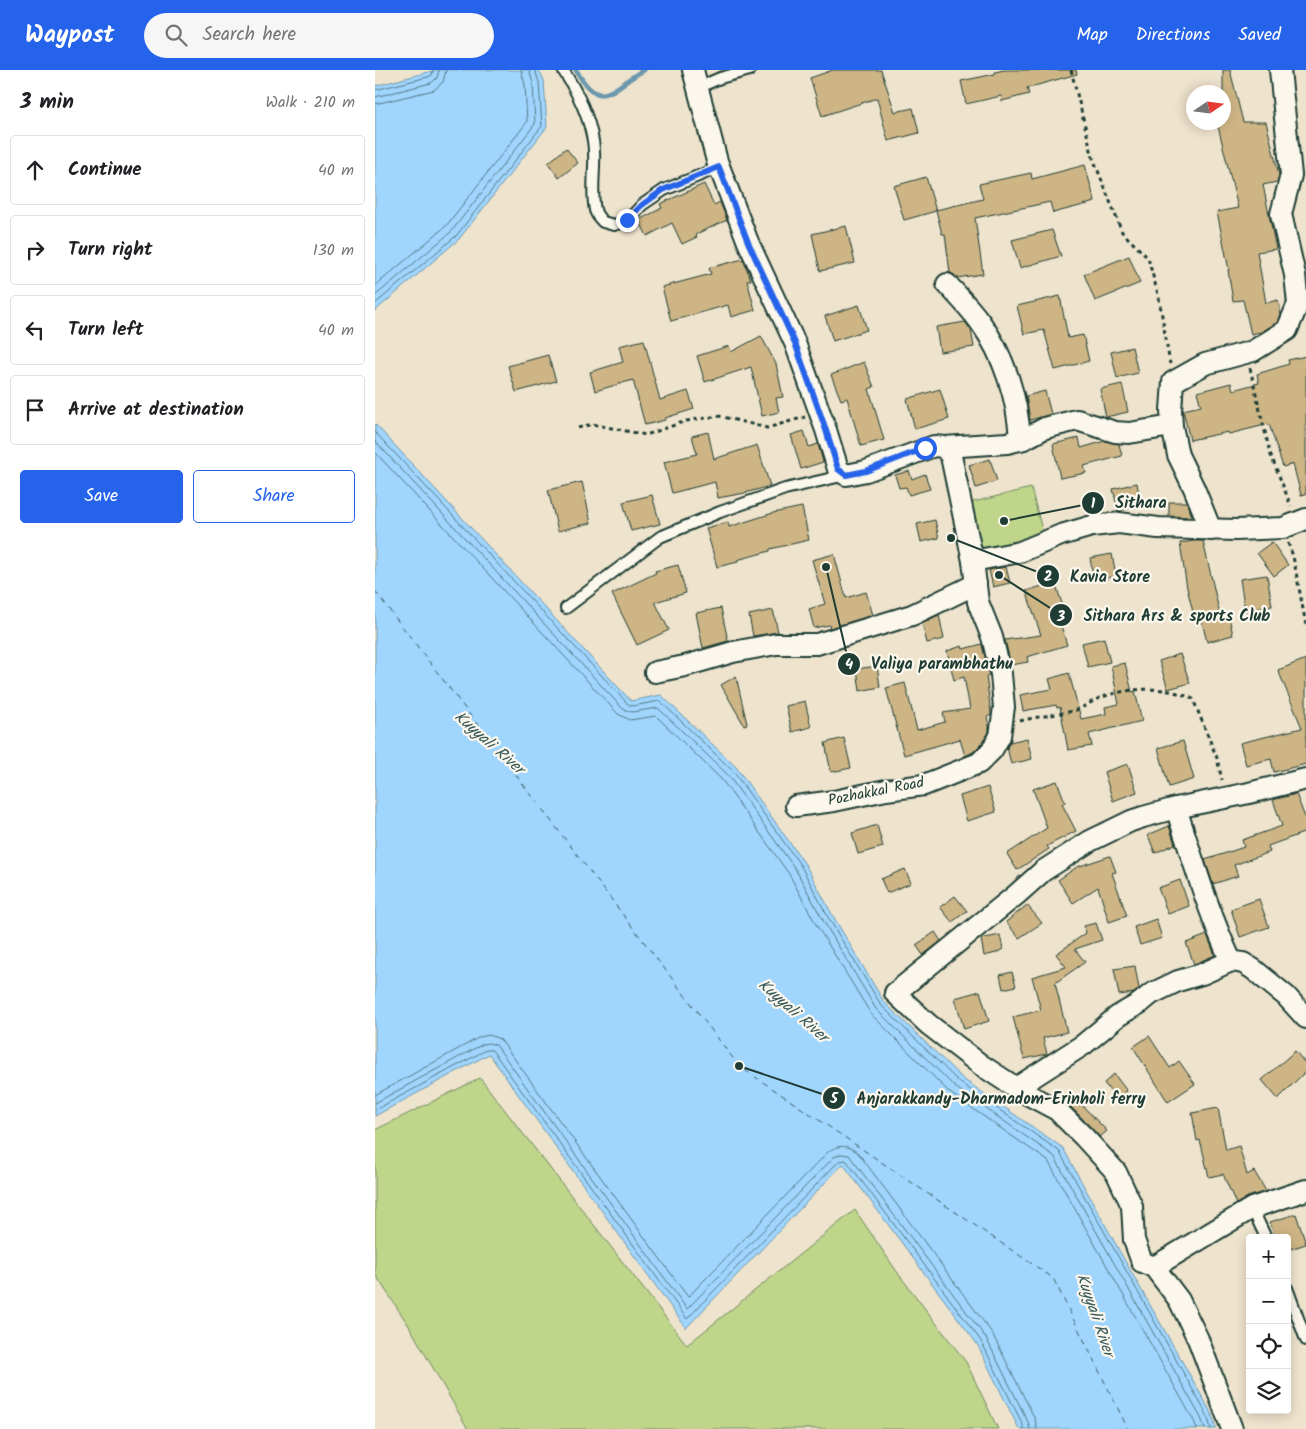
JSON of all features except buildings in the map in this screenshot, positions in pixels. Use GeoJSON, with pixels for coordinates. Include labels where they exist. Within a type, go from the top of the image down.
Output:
{"type":"FeatureCollection","features":[{"type":"Feature","properties":{"kind":"street"},"geometry":{"type":"LineString","coordinates":[[1211,530],[1178,455],[1172,426],[1173,382],[1205,364],[1247,353],[1287,330],[1298,304],[1295,275],[1281,214],[1291,175],[1280,70]]}},
{"type":"Feature","properties":{"kind":"street"},"geometry":{"type":"LineString","coordinates":[[695,79],[719,167],[748,242],[795,343],[838,469],[846,475],[866,471],[934,446],[944,448],[1007,443],[1020,440],[1045,428],[1077,420],[1115,432],[1129,433],[1172,426]]}},
{"type":"Feature","properties":{"kind":"street"},"geometry":{"type":"LineString","coordinates":[[947,284],[980,321],[1000,357],[1009,381],[1019,420],[1020,440]]}},
{"type":"Feature","properties":{"kind":"street","name":"Pozhakkal Road"},"geometry":{"type":"LineString","coordinates":[[797,806],[924,785],[979,763],[992,750],[1000,736],[1004,707],[1001,674],[992,637],[978,602],[973,561],[951,456],[944,448]]}},
{"type":"Feature","properties":{"kind":"street"},"geometry":{"type":"LineString","coordinates":[[973,561],[1020,552],[1061,535],[1092,526],[1119,523],[1158,528],[1236,530],[1295,523]]}},
{"type":"Feature","properties":{"kind":"street"},"geometry":{"type":"LineString","coordinates":[[655,672],[685,666],[733,652],[767,646],[817,644],[912,615],[976,584]]}},
{"type":"Feature","properties":{"kind":"street"},"geometry":{"type":"LineString","coordinates":[[1232,1429],[1199,1339],[1179,1300],[1154,1267],[1142,1262],[1134,1240],[1132,1206],[1116,1172],[1057,1110],[1016,1088],[981,1065],[928,1024],[895,993],[1043,871],[1090,841],[1131,822],[1176,808],[1306,779]]}},
{"type":"Feature","properties":{"kind":"street"},"geometry":{"type":"LineString","coordinates":[[1176,808],[1204,890],[1210,914],[1231,961]]}},
{"type":"Feature","properties":{"kind":"street"},"geometry":{"type":"LineString","coordinates":[[1016,1088],[1083,1045],[1118,1016],[1151,994],[1178,981],[1202,974],[1231,961],[1243,963],[1253,968],[1286,996],[1306,1018]]}},
{"type":"Feature","properties":{"kind":"street"},"geometry":{"type":"LineString","coordinates":[[1154,1267],[1252,1208],[1306,1190]]}},
{"type":"Feature","properties":{"kind":"lane"},"geometry":{"type":"LineString","coordinates":[[563,70],[570,80],[586,117],[593,140],[595,211],[603,222],[614,225],[627,220],[642,205],[663,190],[719,167]]}},
{"type":"Feature","properties":{"kind":"lane"},"geometry":{"type":"LineString","coordinates":[[695,79],[720,78],[750,70]]}},
{"type":"Feature","properties":{"kind":"lane"},"geometry":{"type":"LineString","coordinates":[[566,608],[660,537],[785,488],[846,475]]}},
{"type":"Feature","properties":{"kind":"lane"},"geometry":{"type":"LineString","coordinates":[[1252,1208],[1264,1234]]}},
{"type":"Feature","properties":{"kind":"lane"},"geometry":{"type":"LineString","coordinates":[[1291,1299],[1306,1340]]}},
{"type":"Feature","properties":{"kind":"path"},"geometry":{"type":"LineString","coordinates":[[1071,70],[1093,158],[1122,232],[1148,258],[1159,298],[1173,382]]}},
{"type":"Feature","properties":{"kind":"path"},"geometry":{"type":"LineString","coordinates":[[1247,353],[1270,453],[1284,484],[1295,523],[1293,556],[1306,625]]}},
{"type":"Feature","properties":{"kind":"path"},"geometry":{"type":"LineString","coordinates":[[578,428],[593,424],[646,435],[686,421],[719,416],[767,428],[820,414]]}},
{"type":"Feature","properties":{"kind":"path"},"geometry":{"type":"LineString","coordinates":[[1001,726],[1033,717],[1077,709],[1100,698],[1134,689],[1183,694],[1193,699],[1217,758],[1227,798]]}},
{"type":"Feature","properties":{"kind":"green space"},"geometry":{"type":"Polygon","coordinates":[[[1031,488],[1044,537],[978,553],[965,504],[1031,488]]]}},
{"type":"Feature","properties":{"kind":"green space"},"geometry":{"type":"Polygon","coordinates":[[[480,1078],[687,1345],[855,1210],[900,1276],[966,1362],[998,1429],[468,1429],[409,1326],[375,1274],[375,1130],[480,1078]]]}},
{"type":"Feature","properties":{"kind":"water"},"geometry":{"type":"Polygon","coordinates":[[[436,70],[539,70],[544,80],[547,127],[459,239],[375,311],[375,86],[436,70]]]}},
{"type":"Feature","properties":{"kind":"water","name":"Kuyyali River"},"geometry":{"type":"Polygon","coordinates":[[[375,424],[631,701],[661,695],[736,767],[805,864],[833,916],[884,1002],[963,1079],[1063,1148],[1212,1414],[1216,1429],[1019,1429],[977,1344],[843,1164],[686,1328],[489,1054],[375,1116],[375,424]]]}},
{"type":"Feature","properties":{"kind":"waterway"},"geometry":{"type":"LineString","coordinates":[[576,70],[585,84],[600,94],[608,93],[644,70]]}},
{"type":"Feature","properties":{"kind":"ferry route"},"geometry":{"type":"LineString","coordinates":[[375,591],[739,1066],[1053,1278],[1128,1429]]}},
{"type":"Feature","properties":{"kind":"place","name":"Sithara"},"geometry":{"type":"Point","coordinates":[1004,521]}},
{"type":"Feature","properties":{"kind":"place","name":"Kavia Store"},"geometry":{"type":"Point","coordinates":[951,538]}},
{"type":"Feature","properties":{"kind":"place","name":"Valiya parambhathu"},"geometry":{"type":"Point","coordinates":[826,567]}},
{"type":"Feature","properties":{"kind":"place","name":"Sithara Ars & sports Club"},"geometry":{"type":"Point","coordinates":[999,575]}},
{"type":"Feature","properties":{"kind":"place","name":"Anjarakkandy-Dharmadom-Erinholi ferry"},"geometry":{"type":"Point","coordinates":[739,1066]}},
{"type":"Feature","properties":{"kind":"route"},"geometry":{"type":"LineString","coordinates":[[627,220],[642,205],[663,190],[719,167],[748,242],[795,343],[838,469],[846,475],[866,471],[925,448]]}}]}
